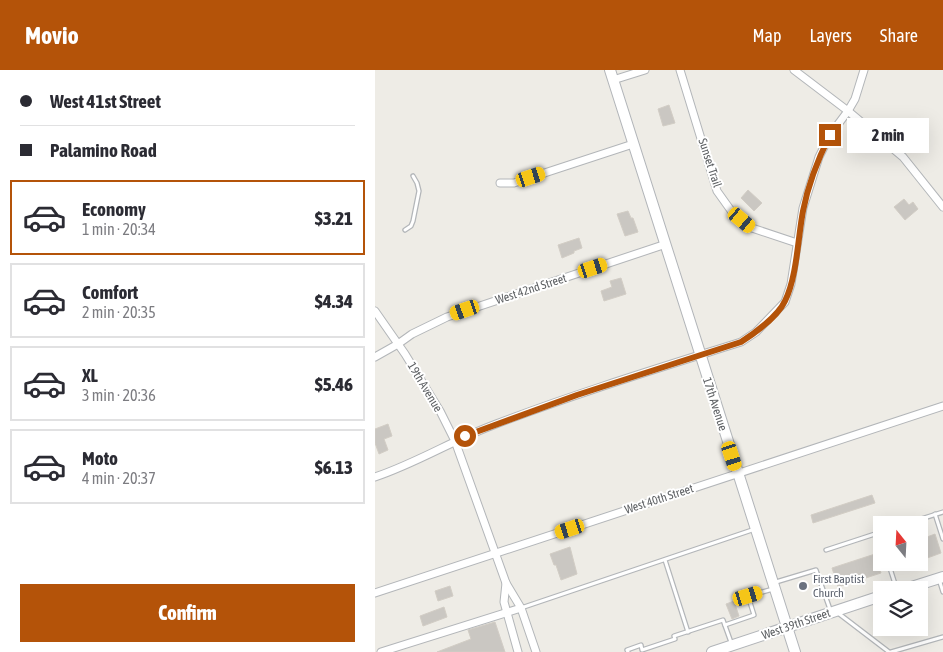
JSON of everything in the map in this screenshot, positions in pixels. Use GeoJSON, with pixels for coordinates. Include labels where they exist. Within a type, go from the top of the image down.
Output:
{"type":"FeatureCollection","features":[{"type":"Feature","properties":{"kind":"main road","name":"17th Avenue"},"geometry":{"type":"LineString","coordinates":[[610,70],[666,244],[699,355],[795,652]]}},
{"type":"Feature","properties":{"kind":"main road"},"geometry":{"type":"LineString","coordinates":[[928,582],[941,578]]}},
{"type":"Feature","properties":{"kind":"main road","name":"West 39th Street"},"geometry":{"type":"LineString","coordinates":[[712,652],[873,598]]}},
{"type":"Feature","properties":{"kind":"street"},"geometry":{"type":"LineString","coordinates":[[613,80],[645,70]]}},
{"type":"Feature","properties":{"kind":"street","name":"Sunset Trail"},"geometry":{"type":"LineString","coordinates":[[680,70],[717,191],[732,212],[752,228],[797,243]]}},
{"type":"Feature","properties":{"kind":"street"},"geometry":{"type":"LineString","coordinates":[[794,70],[848,111],[903,157],[943,207]]}},
{"type":"Feature","properties":{"kind":"street"},"geometry":{"type":"LineString","coordinates":[[375,477],[396,470],[497,423],[741,342],[756,332],[785,302],[791,284],[803,208],[819,157],[830,135],[848,111],[859,91],[864,70]]}},
{"type":"Feature","properties":{"kind":"street"},"geometry":{"type":"LineString","coordinates":[[500,183],[514,183],[633,144]]}},
{"type":"Feature","properties":{"kind":"street","name":"West 42nd Street"},"geometry":{"type":"LineString","coordinates":[[375,357],[412,334],[447,317],[666,244]]}},
{"type":"Feature","properties":{"kind":"street","name":"19th Avenue"},"geometry":{"type":"LineString","coordinates":[[375,311],[440,411],[455,441],[506,583],[521,608],[535,652]]}},
{"type":"Feature","properties":{"kind":"street","name":"West 40th Street"},"geometry":{"type":"LineString","coordinates":[[375,593],[943,406]]}},
{"type":"Feature","properties":{"kind":"street","name":"19th Avenue"},"geometry":{"type":"LineString","coordinates":[[506,583],[504,594],[506,613],[518,652]]}},
{"type":"Feature","properties":{"kind":"street"},"geometry":{"type":"LineString","coordinates":[[381,652],[521,608]]}},
{"type":"Feature","properties":{"kind":"lane"},"geometry":{"type":"LineString","coordinates":[[405,230],[411,226],[413,221],[419,191],[413,176]]}},
{"type":"Feature","properties":{"kind":"lane"},"geometry":{"type":"LineString","coordinates":[[928,516],[943,512]]}},
{"type":"Feature","properties":{"kind":"lane"},"geometry":{"type":"LineString","coordinates":[[935,514],[943,539]]}},
{"type":"Feature","properties":{"kind":"lane"},"geometry":{"type":"LineString","coordinates":[[521,608],[755,529]]}},
{"type":"Feature","properties":{"kind":"lane"},"geometry":{"type":"LineString","coordinates":[[826,550],[873,534]]}},
{"type":"Feature","properties":{"kind":"lane"},"geometry":{"type":"LineString","coordinates":[[665,560],[688,632]]}},
{"type":"Feature","properties":{"kind":"lane"},"geometry":{"type":"LineString","coordinates":[[725,625],[754,616],[748,596],[816,570],[833,611],[890,652],[943,637]]}},
{"type":"Feature","properties":{"kind":"lane"},"geometry":{"type":"LineString","coordinates":[[941,578],[943,592]]}},
{"type":"Feature","properties":{"kind":"lane"},"geometry":{"type":"LineString","coordinates":[[627,652],[627,650],[641,645],[643,650],[675,639],[674,636],[723,620],[732,645]]}},
{"type":"Feature","properties":{"kind":"building"},"geometry":{"type":"Polygon","coordinates":[[[669,105],[675,123],[663,126],[658,109],[669,105]]]}},
{"type":"Feature","properties":{"kind":"building"},"geometry":{"type":"Polygon","coordinates":[[[748,190],[762,203],[754,211],[741,198],[748,190]]]}},
{"type":"Feature","properties":{"kind":"building"},"geometry":{"type":"Polygon","coordinates":[[[904,199],[909,205],[913,202],[918,209],[905,220],[894,207],[904,199]]]}},
{"type":"Feature","properties":{"kind":"building"},"geometry":{"type":"Polygon","coordinates":[[[628,211],[631,218],[633,218],[638,232],[625,236],[617,214],[628,211]]]}},
{"type":"Feature","properties":{"kind":"building"},"geometry":{"type":"Polygon","coordinates":[[[579,238],[582,248],[562,258],[558,245],[579,238]]]}},
{"type":"Feature","properties":{"kind":"building"},"geometry":{"type":"Polygon","coordinates":[[[621,278],[626,294],[604,301],[601,291],[612,287],[610,281],[621,278]]]}},
{"type":"Feature","properties":{"kind":"building"},"geometry":{"type":"Polygon","coordinates":[[[388,424],[392,436],[384,439],[388,450],[379,454],[375,443],[375,429],[388,424]]]}},
{"type":"Feature","properties":{"kind":"building"},"geometry":{"type":"Polygon","coordinates":[[[872,495],[875,503],[813,523],[811,515],[872,495]]]}},
{"type":"Feature","properties":{"kind":"building"},"geometry":{"type":"Polygon","coordinates":[[[935,534],[941,553],[928,558],[928,537],[935,534]]]}},
{"type":"Feature","properties":{"kind":"building"},"geometry":{"type":"Polygon","coordinates":[[[570,547],[577,574],[561,580],[550,554],[570,547]]]}},
{"type":"Feature","properties":{"kind":"building"},"geometry":{"type":"Polygon","coordinates":[[[873,555],[873,571],[880,571],[881,573],[838,587],[832,568],[873,555]]]}},
{"type":"Feature","properties":{"kind":"building"},"geometry":{"type":"Polygon","coordinates":[[[450,586],[453,596],[438,601],[435,591],[450,586]]]}},
{"type":"Feature","properties":{"kind":"building"},"geometry":{"type":"Polygon","coordinates":[[[734,601],[739,616],[732,619],[726,604],[734,601]]]}},
{"type":"Feature","properties":{"kind":"building"},"geometry":{"type":"Polygon","coordinates":[[[444,607],[447,617],[423,626],[420,616],[444,607]]]}},
{"type":"Feature","properties":{"kind":"building"},"geometry":{"type":"Polygon","coordinates":[[[495,622],[505,652],[437,652],[471,639],[468,630],[495,622]]]}},
{"type":"Feature","properties":{"kind":"place","name":"First Baptist Church"},"geometry":{"type":"Point","coordinates":[803,586]}},
{"type":"Feature","properties":{"kind":"route"},"geometry":{"type":"LineString","coordinates":[[465,436],[577,395],[741,342],[756,332],[785,302],[791,284],[803,208],[819,157],[830,135]]}}]}
